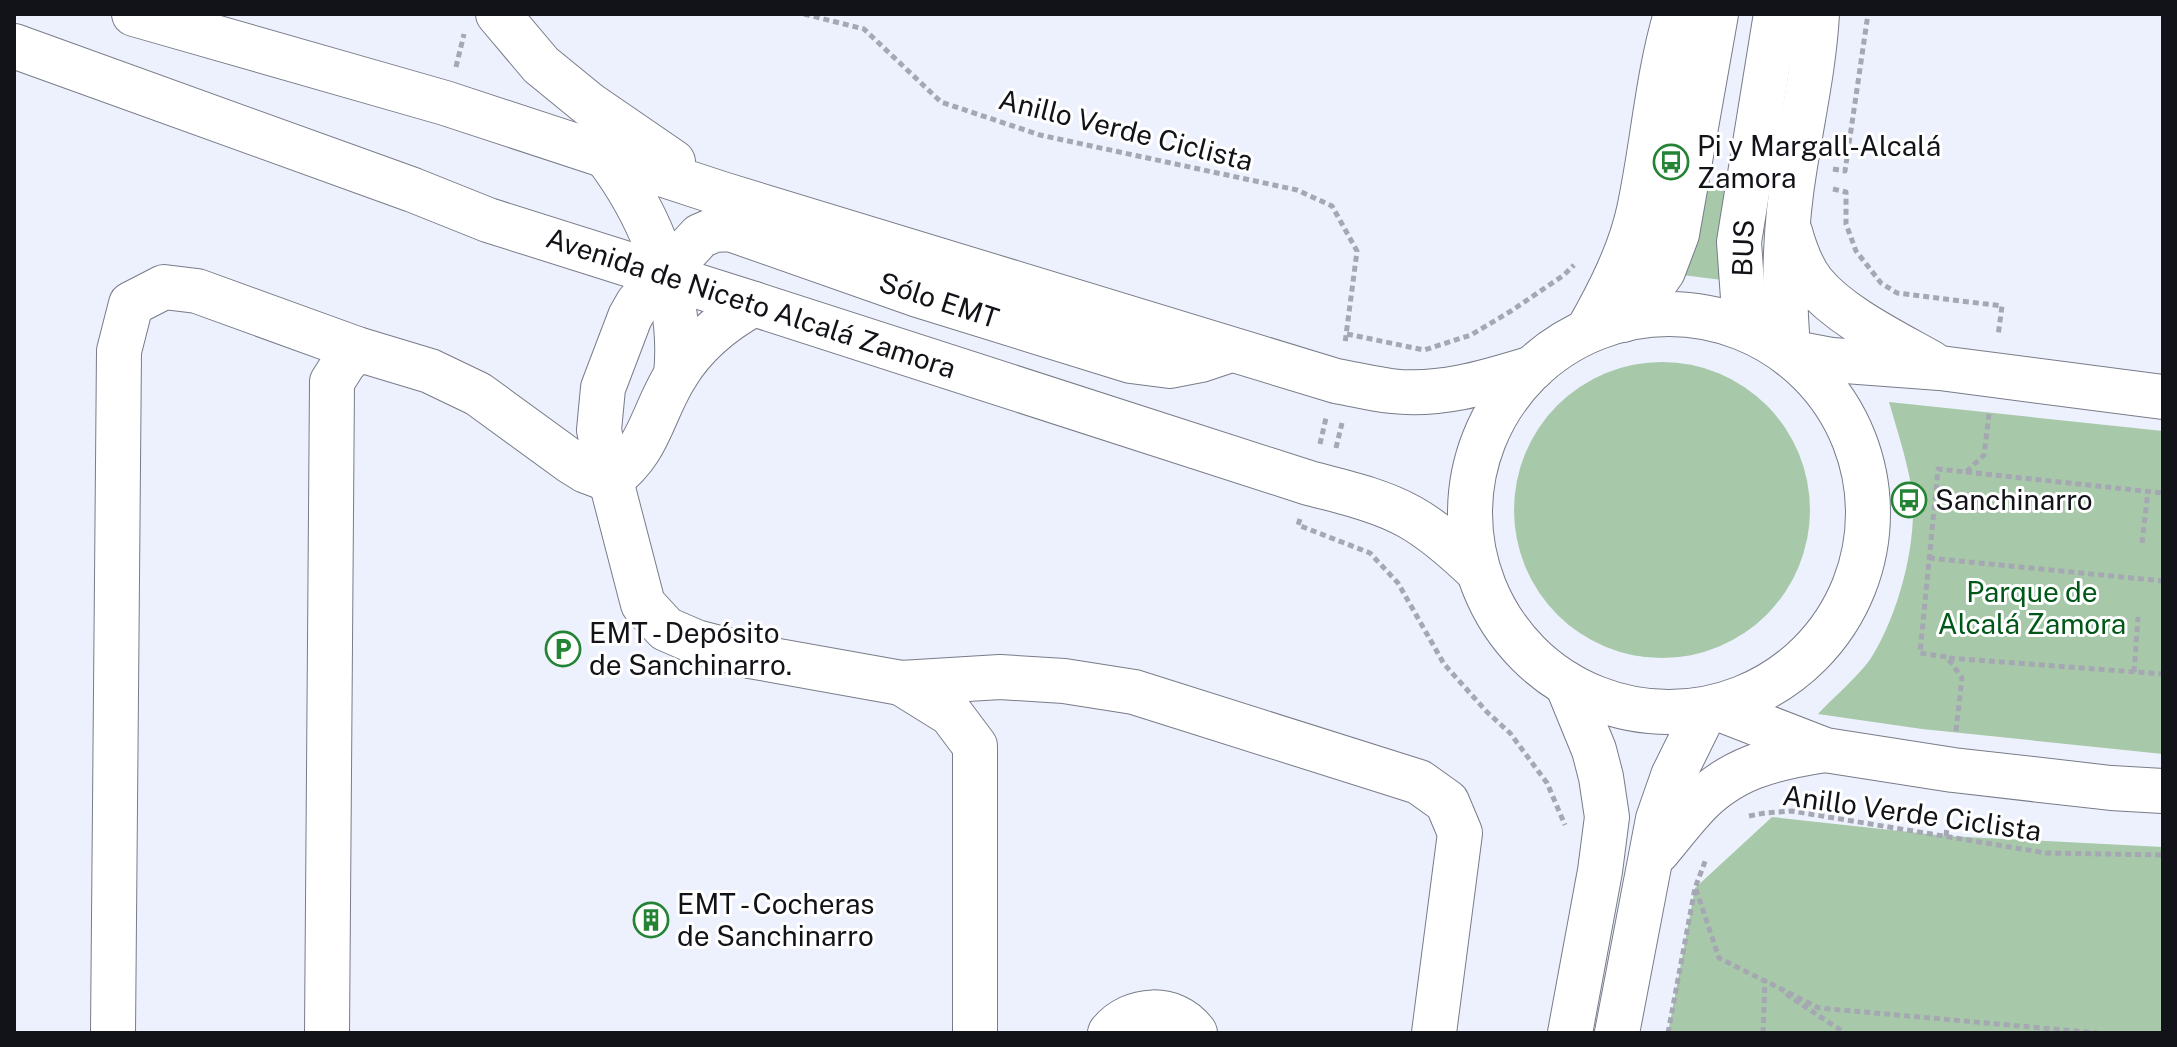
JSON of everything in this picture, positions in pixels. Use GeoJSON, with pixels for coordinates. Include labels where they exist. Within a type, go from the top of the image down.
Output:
{"type":"FeatureCollection","features":[{"type":"Feature","properties":{"kind":"street"},"geometry":{"type":"LineString","coordinates":[[134,14],[445,103],[722,194],[1336,381],[1392,392],[1432,392],[1475,385],[1533,368]]}},
{"type":"Feature","properties":{"kind":"street"},"geometry":{"type":"LineString","coordinates":[[498,14],[541,65],[590,105],[722,194]]}},
{"type":"Feature","properties":{"kind":"street"},"geometry":{"type":"LineString","coordinates":[[1606,325],[1605,301],[1635,226],[1676,14]]}},
{"type":"Feature","properties":{"kind":"street"},"geometry":{"type":"LineString","coordinates":[[1716,14],[1677,234],[1663,271],[1639,305],[1606,325],[1564,344],[1533,368],[1504,401],[1484,440],[1472,483],[1470,527],[1478,571],[1492,605],[1512,636],[1537,663],[1567,684],[1604,702],[1643,711],[1713,712],[1825,750],[1953,770],[2163,791]]}},
{"type":"Feature","properties":{"kind":"street","name":"BUS"},"geometry":{"type":"LineString","coordinates":[[1713,712],[1772,684],[1812,652],[1843,610],[1862,562],[1868,510],[1862,468],[1848,428],[1831,396],[1749,313],[1743,298],[1739,242],[1776,14]]}},
{"type":"Feature","properties":{"kind":"street"},"geometry":{"type":"LineString","coordinates":[[1782,346],[1795,165],[1813,61],[1817,14]]}},
{"type":"Feature","properties":{"kind":"street","name":"Avenida de Niceto Alcalá Zamora"},"geometry":{"type":"LineString","coordinates":[[14,46],[488,220],[1365,499],[1409,516],[1445,541],[1478,571]]}},
{"type":"Feature","properties":{"kind":"street"},"geometry":{"type":"LineString","coordinates":[[606,156],[641,211],[665,275],[677,331],[676,375]]}},
{"type":"Feature","properties":{"kind":"street"},"geometry":{"type":"LineString","coordinates":[[1789,226],[1794,247],[1813,283],[1839,307],[1940,368]]}},
{"type":"Feature","properties":{"kind":"street","name":"Sólo EMT"},"geometry":{"type":"LineString","coordinates":[[901,683],[750,656],[696,642],[666,629],[643,604],[599,430],[603,388],[638,303],[700,236],[714,230],[730,229],[918,295],[1131,361],[1170,366],[1231,350]]}},
{"type":"Feature","properties":{"kind":"street"},"geometry":{"type":"LineString","coordinates":[[113,1033],[119,351],[131,304],[164,287],[197,291],[357,349],[430,371],[478,394],[570,461],[610,480],[631,463],[643,446],[676,375],[713,330],[754,304]]}},
{"type":"Feature","properties":{"kind":"street"},"geometry":{"type":"LineString","coordinates":[[1606,325],[1641,316],[1682,315],[1724,322],[1782,346],[1832,360],[1940,368],[2163,397]]}},
{"type":"Feature","properties":{"kind":"street"},"geometry":{"type":"LineString","coordinates":[[327,1033],[332,382],[357,349]]}},
{"type":"Feature","properties":{"kind":"street"},"geometry":{"type":"LineString","coordinates":[[901,683],[1000,677],[1064,681],[1134,692],[1419,782],[1447,802],[1460,833],[1434,1033]]}},
{"type":"Feature","properties":{"kind":"street"},"geometry":{"type":"LineString","coordinates":[[901,683],[951,714],[975,746],[975,1033]]}},
{"type":"Feature","properties":{"kind":"street"},"geometry":{"type":"LineString","coordinates":[[1567,684],[1594,750],[1607,817],[1570,1033]]}},
{"type":"Feature","properties":{"kind":"street"},"geometry":{"type":"LineString","coordinates":[[1617,1033],[1658,819],[1673,776],[1713,712]]}},
{"type":"Feature","properties":{"kind":"street"},"geometry":{"type":"LineString","coordinates":[[1650,860],[1694,807],[1721,783],[1753,765],[1825,750]]}},
{"type":"Feature","properties":{"kind":"street"},"geometry":{"type":"LineString","coordinates":[[1110,1033],[1127,1018],[1143,1012],[1160,1012],[1177,1017],[1195,1033]]}},
{"type":"Feature","properties":{"kind":"path","name":"Anillo Verde Ciclista"},"geometry":{"type":"LineString","coordinates":[[804,14],[864,29],[941,102],[1040,135],[1297,190],[1332,206],[1357,251],[1347,334],[1424,350],[1471,335],[1564,275],[1582,257]]}},
{"type":"Feature","properties":{"kind":"path"},"geometry":{"type":"LineString","coordinates":[[1823,168],[1845,171],[1868,14]]}},
{"type":"Feature","properties":{"kind":"path"},"geometry":{"type":"LineString","coordinates":[[1831,189],[1846,192],[1846,224],[1856,251],[1881,283],[1897,293],[2002,306],[1998,337]]}},
{"type":"Feature","properties":{"kind":"path"},"geometry":{"type":"LineString","coordinates":[[1966,472],[1984,455],[1989,411]]}},
{"type":"Feature","properties":{"kind":"path"},"geometry":{"type":"LineString","coordinates":[[1317,453],[1327,413]]}},
{"type":"Feature","properties":{"kind":"path"},"geometry":{"type":"LineString","coordinates":[[1333,457],[1344,417]]}},
{"type":"Feature","properties":{"kind":"path"},"geometry":{"type":"LineString","coordinates":[[2163,493],[1938,469],[1920,653],[2163,674]]}},
{"type":"Feature","properties":{"kind":"path"},"geometry":{"type":"LineString","coordinates":[[2142,543],[2148,491]]}},
{"type":"Feature","properties":{"kind":"path"},"geometry":{"type":"LineString","coordinates":[[1298,525],[1370,553],[1398,583],[1444,664],[1510,733],[1547,783],[1566,828]]}},
{"type":"Feature","properties":{"kind":"path"},"geometry":{"type":"LineString","coordinates":[[1929,558],[2163,581]]}},
{"type":"Feature","properties":{"kind":"path"},"geometry":{"type":"LineString","coordinates":[[2134,672],[2138,617]]}},
{"type":"Feature","properties":{"kind":"path"},"geometry":{"type":"LineString","coordinates":[[1947,657],[1962,678],[1956,738]]}},
{"type":"Feature","properties":{"kind":"path"},"geometry":{"type":"LineString","coordinates":[[1946,836],[1949,808]]}},
{"type":"Feature","properties":{"kind":"path","name":"Anillo Verde Ciclista"},"geometry":{"type":"LineString","coordinates":[[1741,818],[1792,811],[2046,853],[2163,855]]}},
{"type":"Feature","properties":{"kind":"path"},"geometry":{"type":"LineString","coordinates":[[1668,1033],[1695,888],[1710,850]]}},
{"type":"Feature","properties":{"kind":"path"},"geometry":{"type":"LineString","coordinates":[[1695,888],[1719,958],[1819,1008],[2098,1033]]}},
{"type":"Feature","properties":{"kind":"path"},"geometry":{"type":"LineString","coordinates":[[1763,1033],[1765,980]]}},
{"type":"Feature","properties":{"kind":"path"},"geometry":{"type":"LineString","coordinates":[[1765,980],[1845,1033]]}},
{"type":"Feature","properties":{"kind":"green space"},"geometry":{"type":"Polygon","coordinates":[[[1703,183],[1736,190],[1722,280],[1682,275],[1703,183]]]}},
{"type":"Feature","properties":{"kind":"green space"},"geometry":{"type":"Polygon","coordinates":[[[1647,362],[1677,362],[1705,368],[1732,379],[1756,395],[1777,416],[1793,440],[1804,467],[1810,510],[1804,553],[1793,580],[1777,604],[1756,625],[1732,641],[1705,652],[1677,658],[1647,658],[1619,652],[1592,641],[1568,625],[1547,604],[1531,580],[1520,553],[1514,525],[1514,495],[1520,467],[1531,440],[1547,416],[1568,395],[1592,379],[1619,368],[1647,362]]]}},
{"type":"Feature","properties":{"kind":"green space","name":"Parque de Alcalá Zamora"},"geometry":{"type":"Polygon","coordinates":[[[1889,402],[2163,431],[2163,754],[1922,729],[1818,714],[1869,661],[1889,623],[1904,576],[1913,506],[1907,464],[1889,402]]]}},
{"type":"Feature","properties":{"kind":"green space"},"geometry":{"type":"Polygon","coordinates":[[[1772,817],[1946,836],[2163,847],[2163,1033],[1668,1033],[1695,888],[1772,817]]]}},
{"type":"Feature","properties":{"kind":"place","name":"Pi y Margall-Alcalá Zamora"},"geometry":{"type":"Point","coordinates":[1671,162]}},
{"type":"Feature","properties":{"kind":"place","name":"Sanchinarro"},"geometry":{"type":"Point","coordinates":[1909,500]}},
{"type":"Feature","properties":{"kind":"place","name":"EMT - Depósito de Sanchinarro."},"geometry":{"type":"Point","coordinates":[563,649]}},
{"type":"Feature","properties":{"kind":"place","name":"EMT - Cocheras de Sanchinarro"},"geometry":{"type":"Point","coordinates":[651,920]}}]}
